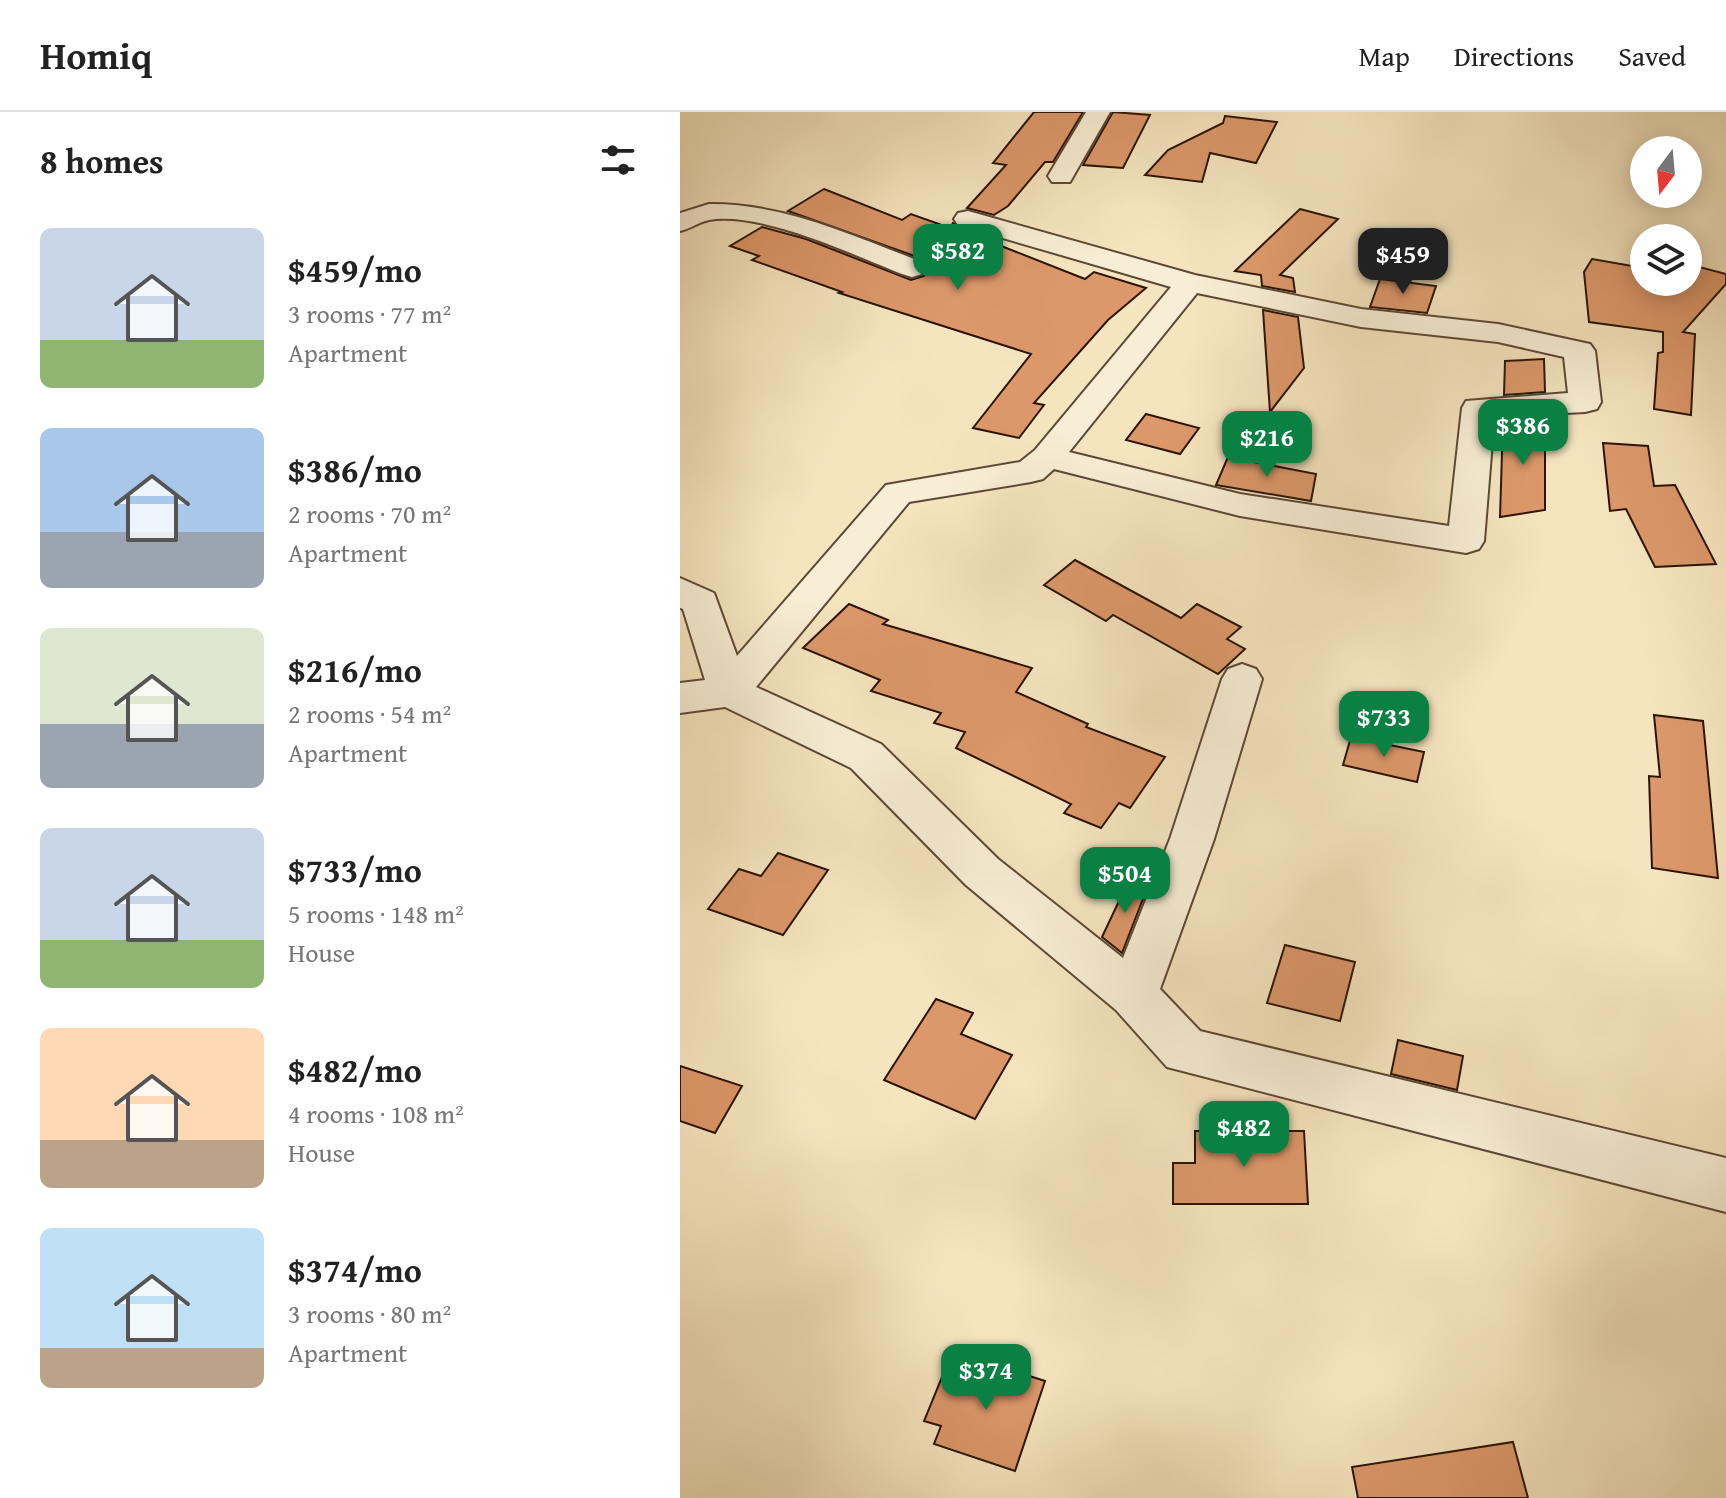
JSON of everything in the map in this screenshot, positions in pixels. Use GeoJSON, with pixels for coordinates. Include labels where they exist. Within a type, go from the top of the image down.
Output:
{"type":"FeatureCollection","features":[{"type":"Feature","properties":{"kind":"street"},"geometry":{"type":"LineString","coordinates":[[1061,176],[1098,112]]}},
{"type":"Feature","properties":{"kind":"street"},"geometry":{"type":"LineString","coordinates":[[680,223],[706,212],[737,213],[809,230],[912,268]]}},
{"type":"Feature","properties":{"kind":"street"},"geometry":{"type":"LineString","coordinates":[[968,219],[1190,283],[1361,318],[1498,333],[1579,351],[1585,402],[1478,408],[1466,541],[1240,505],[1047,457]]}},
{"type":"Feature","properties":{"kind":"street"},"geometry":{"type":"LineString","coordinates":[[729,692],[898,493],[1031,471],[1047,457],[1190,283]]}},
{"type":"Feature","properties":{"kind":"street"},"geometry":{"type":"LineString","coordinates":[[680,591],[700,602],[729,692]]}},
{"type":"Feature","properties":{"kind":"street"},"geometry":{"type":"LineString","coordinates":[[1133,995],[1192,839],[1242,679]]}},
{"type":"Feature","properties":{"kind":"street"},"geometry":{"type":"LineString","coordinates":[[680,698],[729,692],[866,756],[982,872],[1133,995],[1185,1051],[1726,1185]]}},
{"type":"Feature","properties":{"kind":"building"},"geometry":{"type":"Polygon","coordinates":[[[1034,112],[1083,112],[1053,162],[1045,162],[1008,206],[994,215],[967,208],[1006,165],[993,163],[1034,112]]]}},
{"type":"Feature","properties":{"kind":"building"},"geometry":{"type":"Polygon","coordinates":[[[1113,112],[1150,115],[1123,168],[1083,165],[1113,112]]]}},
{"type":"Feature","properties":{"kind":"building"},"geometry":{"type":"Polygon","coordinates":[[[1225,116],[1277,122],[1256,163],[1210,153],[1202,182],[1145,175],[1168,150],[1223,123],[1225,116]]]}},
{"type":"Feature","properties":{"kind":"building"},"geometry":{"type":"Polygon","coordinates":[[[824,189],[902,220],[911,214],[950,228],[953,223],[981,238],[1085,279],[1094,272],[1146,288],[1108,320],[1034,403],[1044,405],[1019,438],[973,428],[1031,354],[839,293],[842,292],[752,260],[759,256],[730,246],[762,227],[806,239],[911,280],[924,276],[928,266],[923,259],[788,211],[824,189]]]}},
{"type":"Feature","properties":{"kind":"building"},"geometry":{"type":"Polygon","coordinates":[[[1300,209],[1338,219],[1280,275],[1293,278],[1295,292],[1262,286],[1261,275],[1235,271],[1300,209]]]}},
{"type":"Feature","properties":{"kind":"building"},"geometry":{"type":"Polygon","coordinates":[[[1592,259],[1630,266],[1630,296],[1702,296],[1702,268],[1726,274],[1726,284],[1683,332],[1695,334],[1691,415],[1654,409],[1658,353],[1663,352],[1663,332],[1589,322],[1584,272],[1592,259]]]}},
{"type":"Feature","properties":{"kind":"building"},"geometry":{"type":"Polygon","coordinates":[[[1380,279],[1436,286],[1427,313],[1370,307],[1380,279]]]}},
{"type":"Feature","properties":{"kind":"building"},"geometry":{"type":"Polygon","coordinates":[[[1263,310],[1298,317],[1304,368],[1270,412],[1263,310]]]}},
{"type":"Feature","properties":{"kind":"building"},"geometry":{"type":"Polygon","coordinates":[[[1544,359],[1545,392],[1504,395],[1505,361],[1544,359]]]}},
{"type":"Feature","properties":{"kind":"building"},"geometry":{"type":"Polygon","coordinates":[[[1146,414],[1199,428],[1180,454],[1126,440],[1146,414]]]}},
{"type":"Feature","properties":{"kind":"building"},"geometry":{"type":"Polygon","coordinates":[[[1545,417],[1545,510],[1500,517],[1503,420],[1545,417]]]}},
{"type":"Feature","properties":{"kind":"building"},"geometry":{"type":"Polygon","coordinates":[[[1603,443],[1648,446],[1654,486],[1675,485],[1716,564],[1655,567],[1626,509],[1610,511],[1603,443]]]}},
{"type":"Feature","properties":{"kind":"building"},"geometry":{"type":"Polygon","coordinates":[[[1228,457],[1316,474],[1311,501],[1216,485],[1228,457]]]}},
{"type":"Feature","properties":{"kind":"building"},"geometry":{"type":"Polygon","coordinates":[[[1075,560],[1181,618],[1197,604],[1241,627],[1227,639],[1245,649],[1218,674],[1113,615],[1106,621],[1044,585],[1075,560]]]}},
{"type":"Feature","properties":{"kind":"building"},"geometry":{"type":"Polygon","coordinates":[[[849,604],[888,620],[883,624],[1032,668],[1016,692],[1088,724],[1086,727],[1165,757],[1130,808],[1119,803],[1101,828],[1064,813],[1071,804],[956,748],[965,732],[934,723],[941,713],[871,691],[880,680],[803,648],[849,604]]]}},
{"type":"Feature","properties":{"kind":"building"},"geometry":{"type":"Polygon","coordinates":[[[1654,715],[1703,721],[1718,878],[1652,868],[1649,776],[1660,777],[1654,715]]]}},
{"type":"Feature","properties":{"kind":"building"},"geometry":{"type":"Polygon","coordinates":[[[1351,737],[1424,752],[1417,782],[1343,765],[1351,737]]]}},
{"type":"Feature","properties":{"kind":"building"},"geometry":{"type":"Polygon","coordinates":[[[778,853],[828,870],[783,935],[708,909],[739,869],[761,876],[778,853]]]}},
{"type":"Feature","properties":{"kind":"building"},"geometry":{"type":"Polygon","coordinates":[[[1129,880],[1148,886],[1122,953],[1102,937],[1129,880]]]}},
{"type":"Feature","properties":{"kind":"building"},"geometry":{"type":"Polygon","coordinates":[[[1285,945],[1355,962],[1340,1021],[1267,1003],[1285,945]]]}},
{"type":"Feature","properties":{"kind":"building"},"geometry":{"type":"Polygon","coordinates":[[[936,999],[973,1013],[961,1034],[1012,1055],[975,1119],[884,1080],[936,999]]]}},
{"type":"Feature","properties":{"kind":"building"},"geometry":{"type":"Polygon","coordinates":[[[1398,1040],[1463,1056],[1457,1090],[1391,1074],[1398,1040]]]}},
{"type":"Feature","properties":{"kind":"building"},"geometry":{"type":"Polygon","coordinates":[[[680,1066],[742,1086],[715,1133],[680,1121],[680,1066]]]}},
{"type":"Feature","properties":{"kind":"building"},"geometry":{"type":"Polygon","coordinates":[[[1195,1131],[1304,1131],[1308,1204],[1173,1204],[1173,1163],[1195,1163],[1195,1131]]]}},
{"type":"Feature","properties":{"kind":"building"},"geometry":{"type":"Polygon","coordinates":[[[967,1356],[1045,1381],[1015,1471],[934,1444],[941,1426],[924,1421],[942,1377],[957,1382],[967,1356]]]}},
{"type":"Feature","properties":{"kind":"building"},"geometry":{"type":"Polygon","coordinates":[[[1513,1442],[1528,1498],[1358,1498],[1352,1467],[1513,1442]]]}}]}
